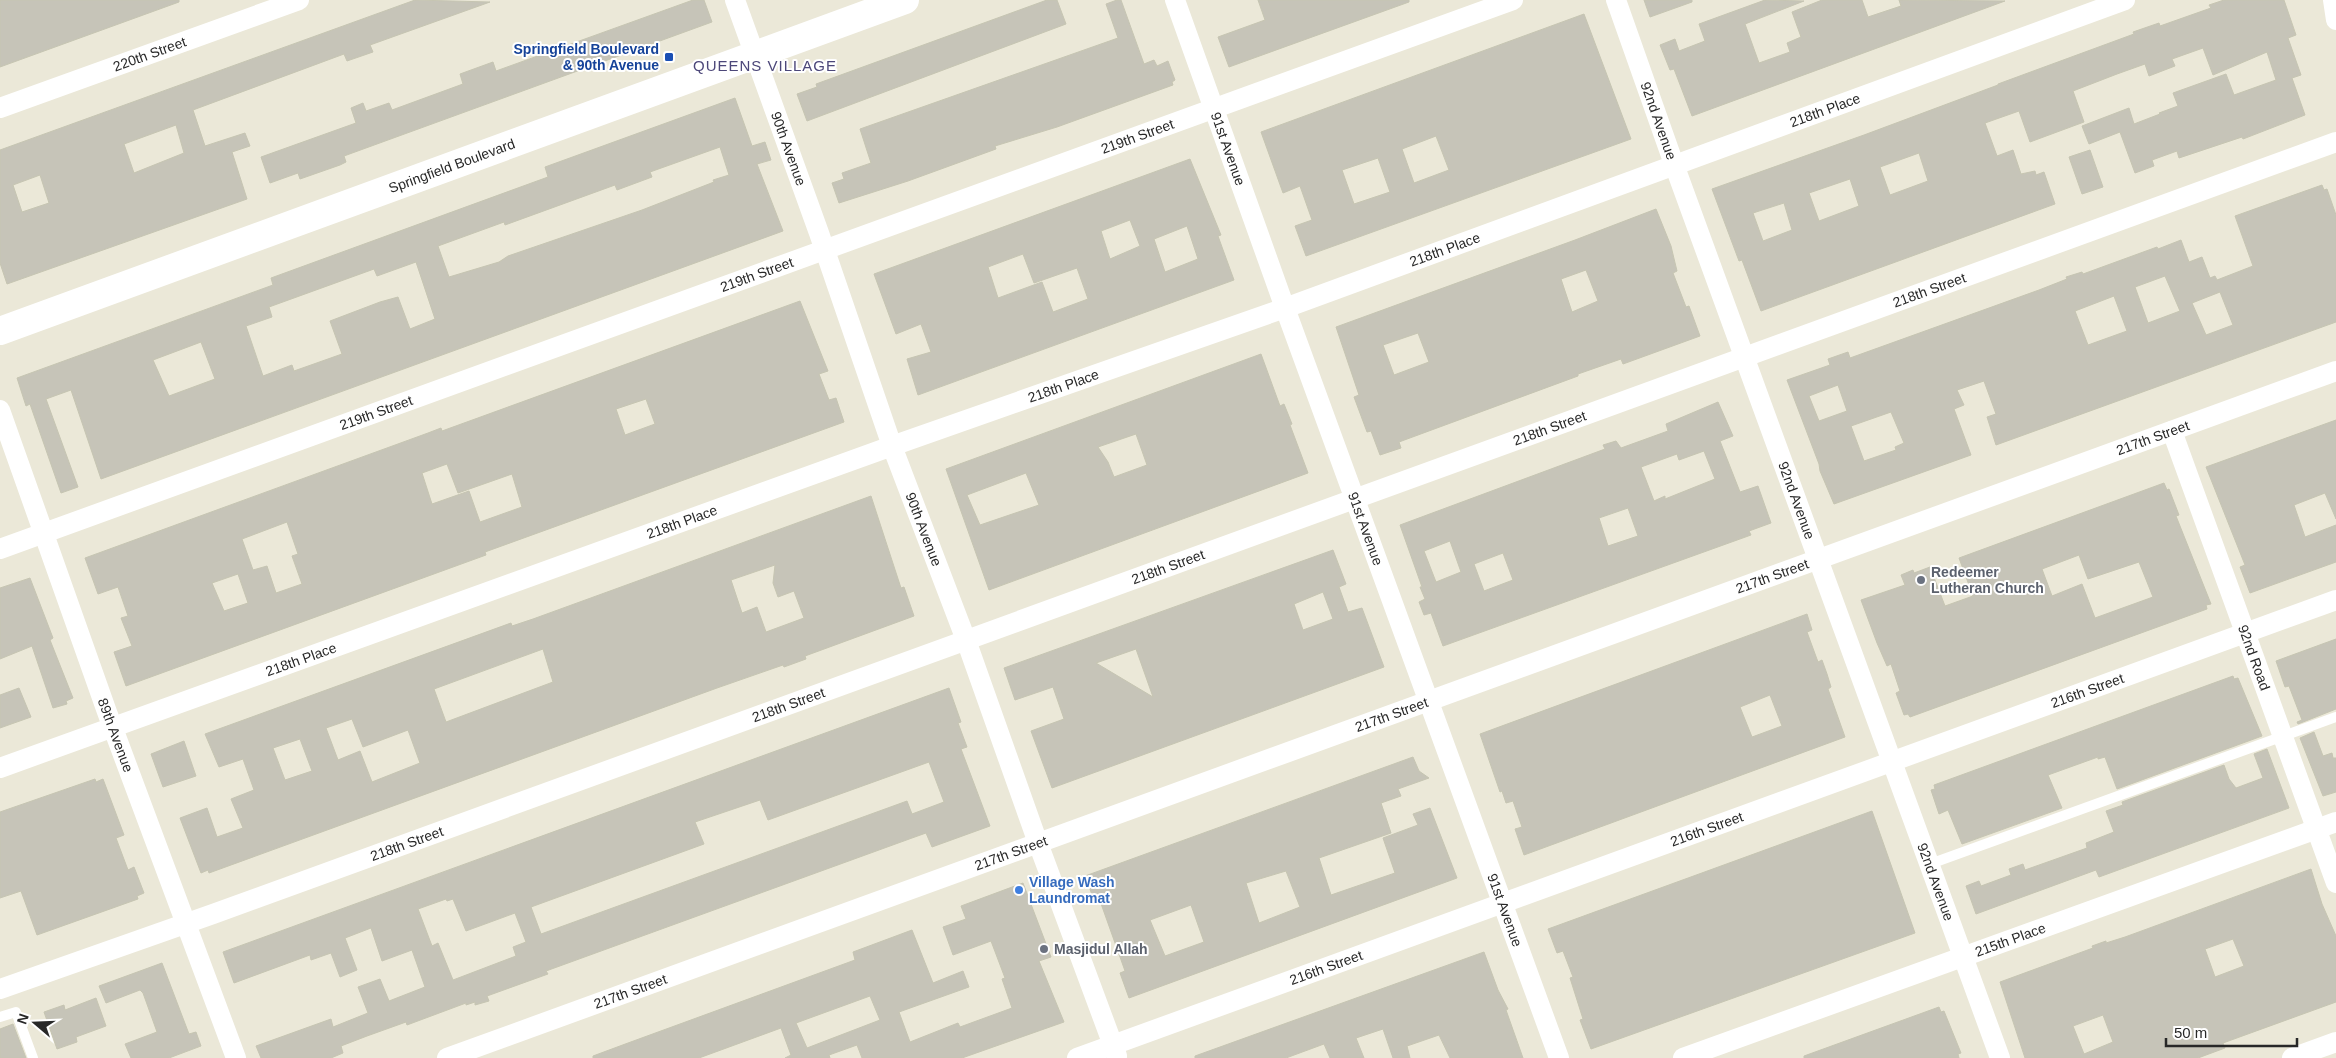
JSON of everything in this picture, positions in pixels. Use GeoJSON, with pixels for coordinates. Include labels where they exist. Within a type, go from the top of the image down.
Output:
{"type":"FeatureCollection","features":[{"type":"Feature","properties":{"kind":"main road","name":"Springfield Boulevard"},"geometry":{"type":"LineString","coordinates":[[0,331],[905,0]]}},
{"type":"Feature","properties":{"kind":"street","name":"220th Street"},"geometry":{"type":"LineString","coordinates":[[0,108],[299,0]]}},
{"type":"Feature","properties":{"kind":"street","name":"90th Avenue"},"geometry":{"type":"LineString","coordinates":[[735,0],[825,250],[892,446],[966,640],[1115,1052]]}},
{"type":"Feature","properties":{"kind":"street","name":"91st Avenue"},"geometry":{"type":"LineString","coordinates":[[1175,0],[1285,308],[1559,1058]]}},
{"type":"Feature","properties":{"kind":"street","name":"219th Street"},"geometry":{"type":"LineString","coordinates":[[0,549],[1513,0]]}},
{"type":"Feature","properties":{"kind":"street","name":"92nd Avenue"},"geometry":{"type":"LineString","coordinates":[[1616,0],[1675,167],[1746,357],[2000,1058]]}},
{"type":"Feature","properties":{"kind":"street","name":"218th Place"},"geometry":{"type":"LineString","coordinates":[[0,768],[892,446],[1285,308],[1675,167],[2125,0]]}},
{"type":"Feature","properties":{"kind":"street"},"geometry":{"type":"LineString","coordinates":[[2333,0],[2336,20]]}},
{"type":"Feature","properties":{"kind":"street","name":"218th Street"},"geometry":{"type":"LineString","coordinates":[[0,989],[187,924],[2336,142]]}},
{"type":"Feature","properties":{"kind":"street","name":"217th Street"},"geometry":{"type":"LineString","coordinates":[[447,1058],[2336,371]]}},
{"type":"Feature","properties":{"kind":"street","name":"89th Avenue"},"geometry":{"type":"LineString","coordinates":[[0,410],[112,728],[236,1058]]}},
{"type":"Feature","properties":{"kind":"street","name":"92nd Road"},"geometry":{"type":"LineString","coordinates":[[2172,431],[2336,884]]}},
{"type":"Feature","properties":{"kind":"street","name":"216th Street"},"geometry":{"type":"LineString","coordinates":[[1077,1058],[1115,1052],[1503,904],[2336,600]]}},
{"type":"Feature","properties":{"kind":"street","name":"215th Place"},"geometry":{"type":"LineString","coordinates":[[1683,1058],[2336,822]]}},
{"type":"Feature","properties":{"kind":"street"},"geometry":{"type":"LineString","coordinates":[[2292,1058],[2336,1042]]}},
{"type":"Feature","properties":{"kind":"lane"},"geometry":{"type":"LineString","coordinates":[[1930,864],[2336,716]]}},
{"type":"Feature","properties":{"kind":"lane"},"geometry":{"type":"LineString","coordinates":[[0,1017],[16,1012],[33,1058]]}},
{"type":"Feature","properties":{"kind":"building"},"geometry":{"type":"Polygon","coordinates":[[[0,0],[179,0],[179,2],[0,67],[0,0]]]}},
{"type":"Feature","properties":{"kind":"building"},"geometry":{"type":"Polygon","coordinates":[[[415,0],[490,2],[370,45],[373,52],[347,61],[344,54],[193,110],[205,146],[245,133],[250,146],[232,152],[247,199],[7,284],[0,263],[0,150],[415,0]],[[176,125],[124,144],[134,173],[184,153],[176,125]],[[40,175],[13,185],[22,212],[49,203],[40,175]]]}},
{"type":"Feature","properties":{"kind":"building"},"geometry":{"type":"Polygon","coordinates":[[[693,0],[704,0],[712,22],[344,156],[346,162],[340,165],[300,179],[298,173],[270,183],[261,157],[356,123],[351,108],[363,103],[366,111],[389,103],[392,110],[463,84],[460,74],[493,62],[496,71],[693,0]]]}},
{"type":"Feature","properties":{"kind":"building"},"geometry":{"type":"Polygon","coordinates":[[[1047,0],[1057,0],[1066,24],[807,121],[797,94],[817,87],[816,84],[1047,0]]]}},
{"type":"Feature","properties":{"kind":"building"},"geometry":{"type":"Polygon","coordinates":[[[1121,0],[1144,64],[1154,60],[1157,66],[1168,61],[1175,80],[1172,82],[1173,85],[1057,127],[995,146],[996,149],[908,181],[839,203],[832,183],[844,179],[842,173],[871,163],[860,129],[1118,38],[1106,4],[1121,0]]]}},
{"type":"Feature","properties":{"kind":"building"},"geometry":{"type":"Polygon","coordinates":[[[1258,0],[1409,0],[1409,2],[1229,67],[1218,37],[1265,20],[1258,0]]]}},
{"type":"Feature","properties":{"kind":"building"},"geometry":{"type":"Polygon","coordinates":[[[1644,0],[1692,0],[1692,2],[1650,17],[1644,0]]]}},
{"type":"Feature","properties":{"kind":"building"},"geometry":{"type":"Polygon","coordinates":[[[1765,0],[1804,1],[1745,24],[1759,63],[1790,52],[1787,43],[1801,37],[1792,12],[1822,0],[1862,0],[1868,17],[1901,6],[1899,0],[2005,1],[1692,116],[1674,69],[1670,70],[1660,45],[1675,39],[1679,51],[1705,41],[1699,24],[1765,0]]]}},
{"type":"Feature","properties":{"kind":"building"},"geometry":{"type":"Polygon","coordinates":[[[2224,0],[2284,0],[2296,35],[2288,38],[2301,75],[2292,78],[2305,115],[2243,139],[2242,137],[2179,158],[2177,151],[2152,160],[2154,166],[2135,173],[2120,132],[2089,144],[2082,126],[2129,108],[2134,124],[2178,106],[2173,93],[2226,74],[2234,95],[2276,80],[2267,52],[2213,75],[2203,48],[2172,59],[2175,66],[2149,76],[2145,64],[2117,74],[2073,91],[2084,122],[2030,142],[2019,111],[1985,123],[1997,156],[2013,150],[2021,174],[2035,171],[2036,175],[2044,172],[2055,204],[1761,311],[1742,260],[1739,261],[1712,189],[1864,135],[2134,34],[2133,32],[2159,23],[2160,26],[2211,8],[2209,5],[2224,0]],[[1919,153],[1880,167],[1890,195],[1928,181],[1919,153]],[[1850,179],[1809,193],[1819,221],[1859,206],[1850,179]],[[1784,203],[1753,213],[1763,241],[1792,230],[1784,203]]]}},
{"type":"Feature","properties":{"kind":"building"},"geometry":{"type":"Polygon","coordinates":[[[1584,14],[1631,139],[1306,256],[1295,226],[1312,220],[1300,186],[1283,193],[1261,132],[1584,14]],[[1436,136],[1402,149],[1414,183],[1449,170],[1436,136]],[[1378,158],[1342,170],[1354,204],[1390,192],[1378,158]]]}},
{"type":"Feature","properties":{"kind":"building"},"geometry":{"type":"Polygon","coordinates":[[[735,98],[752,146],[765,142],[771,160],[757,164],[783,231],[101,479],[71,390],[46,399],[78,487],[61,493],[30,404],[26,406],[17,378],[273,285],[271,278],[548,177],[545,167],[735,98]],[[720,147],[650,172],[652,177],[617,190],[615,185],[505,225],[504,222],[438,246],[449,277],[499,262],[508,256],[642,210],[729,175],[720,147]],[[416,262],[377,276],[374,269],[269,307],[272,317],[246,326],[263,376],[292,365],[294,371],[342,354],[330,321],[380,302],[398,297],[410,329],[435,319],[416,262]],[[201,342],[153,360],[169,396],[215,379],[201,342]]]}},
{"type":"Feature","properties":{"kind":"building"},"geometry":{"type":"Polygon","coordinates":[[[2090,150],[2103,187],[2082,194],[2069,157],[2090,150]]]}},
{"type":"Feature","properties":{"kind":"building"},"geometry":{"type":"Polygon","coordinates":[[[1190,159],[1221,235],[1218,236],[1234,280],[918,395],[907,359],[931,352],[921,324],[896,334],[874,274],[1190,159]],[[1130,220],[1101,231],[1110,259],[1140,246],[1130,220]],[[1187,226],[1154,239],[1165,272],[1198,259],[1187,226]],[[1023,254],[988,267],[998,298],[1042,282],[1053,312],[1088,299],[1077,268],[1034,283],[1023,254]]]}},
{"type":"Feature","properties":{"kind":"building"},"geometry":{"type":"Polygon","coordinates":[[[2322,185],[2324,190],[2327,189],[2336,215],[2336,322],[1996,445],[1987,417],[1996,414],[1984,381],[1957,390],[1964,405],[1954,409],[1971,455],[1834,504],[1787,380],[1830,365],[1828,359],[1848,352],[1850,358],[2039,290],[2067,279],[2066,277],[2082,272],[2083,274],[2181,240],[2189,262],[2202,257],[2210,278],[2215,276],[2217,280],[2253,266],[2235,216],[2322,185]],[[2165,276],[2135,287],[2148,323],[2180,311],[2165,276]],[[2220,292],[2192,303],[2206,335],[2233,325],[2220,292]],[[2114,296],[2075,311],[2088,345],[2127,331],[2114,296]],[[1838,385],[1809,396],[1819,421],[1847,411],[1838,385]],[[1891,412],[1851,426],[1864,461],[1896,450],[1895,447],[1904,443],[1891,412]]]}},
{"type":"Feature","properties":{"kind":"building"},"geometry":{"type":"Polygon","coordinates":[[[1656,209],[1671,246],[1677,271],[1673,273],[1686,307],[1689,306],[1700,336],[1623,364],[1621,359],[1578,374],[1578,376],[1399,442],[1401,448],[1380,455],[1371,431],[1367,432],[1354,397],[1359,395],[1336,327],[1656,209]],[[1586,270],[1561,279],[1572,312],[1598,301],[1586,270]],[[1418,333],[1383,345],[1394,375],[1429,362],[1418,333]]]}},
{"type":"Feature","properties":{"kind":"building"},"geometry":{"type":"Polygon","coordinates":[[[800,301],[828,371],[819,374],[829,400],[836,398],[844,422],[485,552],[486,555],[126,686],[114,652],[132,646],[121,618],[128,616],[118,587],[98,594],[85,558],[441,428],[442,431],[800,301]],[[646,399],[616,409],[625,435],[655,424],[646,399]],[[447,464],[422,473],[432,504],[469,491],[480,522],[522,507],[512,474],[458,493],[447,464]],[[287,522],[242,539],[253,570],[267,566],[276,593],[302,584],[292,556],[298,554],[287,522]],[[238,574],[212,583],[224,611],[248,603],[238,574]]]}},
{"type":"Feature","properties":{"kind":"building"},"geometry":{"type":"Polygon","coordinates":[[[1261,354],[1280,406],[1284,404],[1292,424],[1290,425],[1308,473],[989,590],[946,469],[1261,354]],[[1136,434],[1098,447],[1108,462],[1114,477],[1147,465],[1136,434]],[[1026,473],[967,495],[980,525],[1039,505],[1026,473]]]}},
{"type":"Feature","properties":{"kind":"building"},"geometry":{"type":"Polygon","coordinates":[[[1718,402],[1733,436],[1720,441],[1740,492],[1758,486],[1771,523],[1749,531],[1751,535],[1443,646],[1431,613],[1424,615],[1419,602],[1425,599],[1400,525],[1605,449],[1603,445],[1616,441],[1621,448],[1668,431],[1666,424],[1718,402]],[[1704,451],[1679,460],[1677,454],[1641,467],[1654,501],[1665,496],[1665,499],[1715,479],[1704,451]],[[1628,508],[1599,518],[1608,546],[1638,536],[1628,508]],[[1450,541],[1424,551],[1436,582],[1461,572],[1450,541]],[[1503,553],[1474,564],[1484,591],[1513,580],[1503,553]]]}},
{"type":"Feature","properties":{"kind":"building"},"geometry":{"type":"Polygon","coordinates":[[[2336,420],[2336,519],[2325,493],[2294,505],[2305,537],[2336,525],[2336,562],[2250,593],[2240,567],[2245,565],[2206,467],[2336,420]]]}},
{"type":"Feature","properties":{"kind":"building"},"geometry":{"type":"Polygon","coordinates":[[[2164,483],[2167,490],[2169,489],[2179,515],[2176,516],[2211,604],[2206,605],[2207,609],[1910,717],[1908,714],[1904,715],[1896,693],[1900,691],[1891,664],[1887,666],[1861,600],[1905,585],[1901,575],[1913,570],[1914,573],[1930,567],[1945,606],[1973,596],[1959,558],[2164,483]],[[2079,555],[2042,569],[2052,596],[2082,584],[2095,618],[2153,597],[2139,562],[2088,579],[2079,555]]]}},
{"type":"Feature","properties":{"kind":"building"},"geometry":{"type":"Polygon","coordinates":[[[871,496],[901,588],[904,587],[914,616],[805,656],[806,659],[784,667],[783,665],[717,688],[209,873],[208,870],[201,873],[180,818],[207,808],[217,837],[243,828],[231,799],[254,790],[243,759],[219,767],[205,734],[511,623],[512,626],[871,496]],[[775,565],[731,580],[742,613],[757,607],[766,632],[804,618],[794,591],[778,597],[773,583],[775,565]],[[543,649],[434,689],[446,722],[553,682],[543,649]],[[352,719],[326,728],[338,760],[360,751],[372,782],[420,763],[408,730],[363,747],[352,719]],[[300,739],[273,748],[285,780],[312,771],[300,739]]]}},
{"type":"Feature","properties":{"kind":"building"},"geometry":{"type":"Polygon","coordinates":[[[1333,550],[1346,584],[1339,587],[1348,612],[1362,608],[1384,667],[1052,788],[1031,731],[1064,719],[1053,687],[1015,700],[1004,668],[1333,550]],[[1323,592],[1294,604],[1303,630],[1333,619],[1323,592]],[[1136,649],[1096,663],[1153,697],[1136,649]]]}},
{"type":"Feature","properties":{"kind":"building"},"geometry":{"type":"Polygon","coordinates":[[[30,578],[53,638],[50,640],[73,698],[66,701],[67,704],[53,708],[32,646],[0,659],[0,588],[30,578]]]}},
{"type":"Feature","properties":{"kind":"building"},"geometry":{"type":"Polygon","coordinates":[[[1807,614],[1812,630],[1807,632],[1818,662],[1822,660],[1831,687],[1828,689],[1845,737],[1524,855],[1515,829],[1522,827],[1513,801],[1506,803],[1502,791],[1500,792],[1480,734],[1807,614]],[[1770,695],[1740,707],[1752,737],[1782,726],[1770,695]]]}},
{"type":"Feature","properties":{"kind":"building"},"geometry":{"type":"Polygon","coordinates":[[[2336,639],[2336,709],[2298,724],[2297,722],[2302,720],[2289,686],[2285,687],[2276,661],[2336,639]]]}},
{"type":"Feature","properties":{"kind":"building"},"geometry":{"type":"Polygon","coordinates":[[[2233,676],[2234,679],[2238,678],[2262,736],[2117,789],[2105,757],[2098,759],[2098,757],[2048,775],[2062,808],[1962,844],[1948,810],[1939,814],[1931,790],[1935,789],[1934,785],[2233,676]]]}},
{"type":"Feature","properties":{"kind":"building"},"geometry":{"type":"Polygon","coordinates":[[[19,688],[31,717],[0,728],[0,695],[19,688]]]}},
{"type":"Feature","properties":{"kind":"building"},"geometry":{"type":"Polygon","coordinates":[[[949,688],[961,722],[958,723],[967,747],[961,749],[990,826],[932,847],[926,833],[546,971],[548,974],[487,996],[489,1001],[475,1005],[475,1002],[466,1005],[466,1003],[407,1025],[406,1022],[367,1036],[341,1046],[343,1053],[331,1058],[261,1058],[256,1046],[331,1019],[333,1027],[368,1013],[358,987],[380,979],[389,1001],[425,987],[412,950],[382,961],[371,928],[345,938],[357,970],[340,977],[331,953],[311,960],[310,955],[234,983],[223,952],[949,688]],[[929,762],[768,820],[760,800],[695,822],[704,844],[531,907],[541,934],[907,801],[912,814],[944,802],[929,762]],[[446,899],[418,909],[432,946],[438,943],[453,980],[516,956],[513,947],[526,942],[515,913],[466,931],[453,899],[447,901],[446,899]]]}},
{"type":"Feature","properties":{"kind":"building"},"geometry":{"type":"Polygon","coordinates":[[[2314,732],[2323,756],[2332,753],[2333,758],[2336,758],[2336,792],[2323,796],[2300,738],[2314,732]]]}},
{"type":"Feature","properties":{"kind":"building"},"geometry":{"type":"Polygon","coordinates":[[[184,741],[196,776],[163,787],[151,754],[184,741]]]}},
{"type":"Feature","properties":{"kind":"building"},"geometry":{"type":"Polygon","coordinates":[[[2267,749],[2289,808],[2099,877],[2096,870],[1976,914],[1966,886],[1979,881],[1981,886],[2011,875],[2009,869],[2023,864],[2025,870],[2087,848],[2086,843],[2114,832],[2106,811],[2123,805],[2122,802],[2224,765],[2229,779],[2236,788],[2263,778],[2254,754],[2267,749]]]}},
{"type":"Feature","properties":{"kind":"building"},"geometry":{"type":"Polygon","coordinates":[[[1413,757],[1419,771],[1429,778],[1398,789],[1401,796],[1381,803],[1391,833],[1319,858],[1331,895],[1395,873],[1383,838],[1418,825],[1413,814],[1430,808],[1457,878],[1129,998],[1120,973],[1125,971],[1099,898],[1094,900],[1085,876],[1413,757]],[[1286,871],[1246,883],[1259,923],[1300,907],[1286,871]],[[1191,905],[1150,920],[1165,956],[1204,942],[1191,905]]]}},
{"type":"Feature","properties":{"kind":"building"},"geometry":{"type":"Polygon","coordinates":[[[95,779],[96,782],[103,779],[124,835],[116,838],[128,870],[134,867],[144,893],[137,896],[138,899],[37,935],[21,891],[0,898],[0,812],[95,779]]]}},
{"type":"Feature","properties":{"kind":"building"},"geometry":{"type":"Polygon","coordinates":[[[1872,811],[1915,933],[1591,1049],[1580,1020],[1583,1019],[1570,978],[1573,977],[1563,951],[1557,953],[1548,929],[1872,811]]]}},
{"type":"Feature","properties":{"kind":"building"},"geometry":{"type":"Polygon","coordinates":[[[2311,869],[2322,904],[2336,936],[2336,1002],[2223,1043],[2225,1048],[2198,1058],[2025,1058],[2000,982],[2093,948],[2092,946],[2125,937],[2311,869]],[[2233,939],[2205,949],[2215,977],[2244,966],[2233,939]],[[2103,1015],[2073,1026],[2084,1054],[2113,1042],[2103,1015]]]}},
{"type":"Feature","properties":{"kind":"building"},"geometry":{"type":"Polygon","coordinates":[[[1023,883],[1051,957],[1039,961],[1064,1022],[962,1058],[862,1058],[857,1045],[829,1055],[830,1058],[785,1058],[791,1055],[781,1028],[699,1058],[593,1058],[593,1056],[855,960],[853,952],[912,930],[933,983],[963,971],[969,987],[899,1012],[910,1042],[958,1023],[960,1027],[1012,1008],[1002,979],[1005,978],[991,941],[953,955],[943,927],[966,919],[961,906],[1023,883]],[[870,996],[796,1023],[807,1048],[880,1020],[870,996]]]}},
{"type":"Feature","properties":{"kind":"building"},"geometry":{"type":"Polygon","coordinates":[[[1484,952],[1498,990],[1508,1009],[1506,1010],[1523,1058],[1450,1058],[1439,1035],[1407,1046],[1410,1058],[1393,1058],[1383,1029],[1356,1038],[1364,1058],[1330,1058],[1324,1044],[1286,1058],[1195,1058],[1195,1056],[1484,952]]]}},
{"type":"Feature","properties":{"kind":"building"},"geometry":{"type":"Polygon","coordinates":[[[162,963],[189,1034],[196,1032],[201,1046],[169,1058],[131,1058],[125,1044],[157,1032],[143,993],[140,990],[106,1003],[99,986],[162,963]]]}},
{"type":"Feature","properties":{"kind":"building"},"geometry":{"type":"Polygon","coordinates":[[[96,998],[106,1026],[76,1037],[77,1042],[57,1049],[44,1012],[64,1005],[65,1010],[96,998]]]}},
{"type":"Feature","properties":{"kind":"building"},"geometry":{"type":"Polygon","coordinates":[[[1939,1007],[1941,1012],[1944,1011],[1961,1053],[1958,1054],[1959,1058],[1804,1058],[1804,1056],[1939,1007]]]}},
{"type":"Feature","properties":{"kind":"building"},"geometry":{"type":"Polygon","coordinates":[[[13,1024],[26,1058],[0,1058],[0,1029],[13,1024]]]}},
{"type":"Feature","properties":{"kind":"place","name":"Springfield Boulevard & 90th Avenue"},"geometry":{"type":"Point","coordinates":[669,57]}},
{"type":"Feature","properties":{"kind":"place","name":"Redeemer Lutheran Church"},"geometry":{"type":"Point","coordinates":[1921,580]}},
{"type":"Feature","properties":{"kind":"place","name":"Village Wash Laundromat"},"geometry":{"type":"Point","coordinates":[1019,890]}},
{"type":"Feature","properties":{"kind":"place","name":"Masjidul Allah"},"geometry":{"type":"Point","coordinates":[1044,949]}},
{"type":"Feature","properties":{"kind":"district","name":"QUEENS VILLAGE"},"geometry":{"type":"Point","coordinates":[765,65]}}]}
